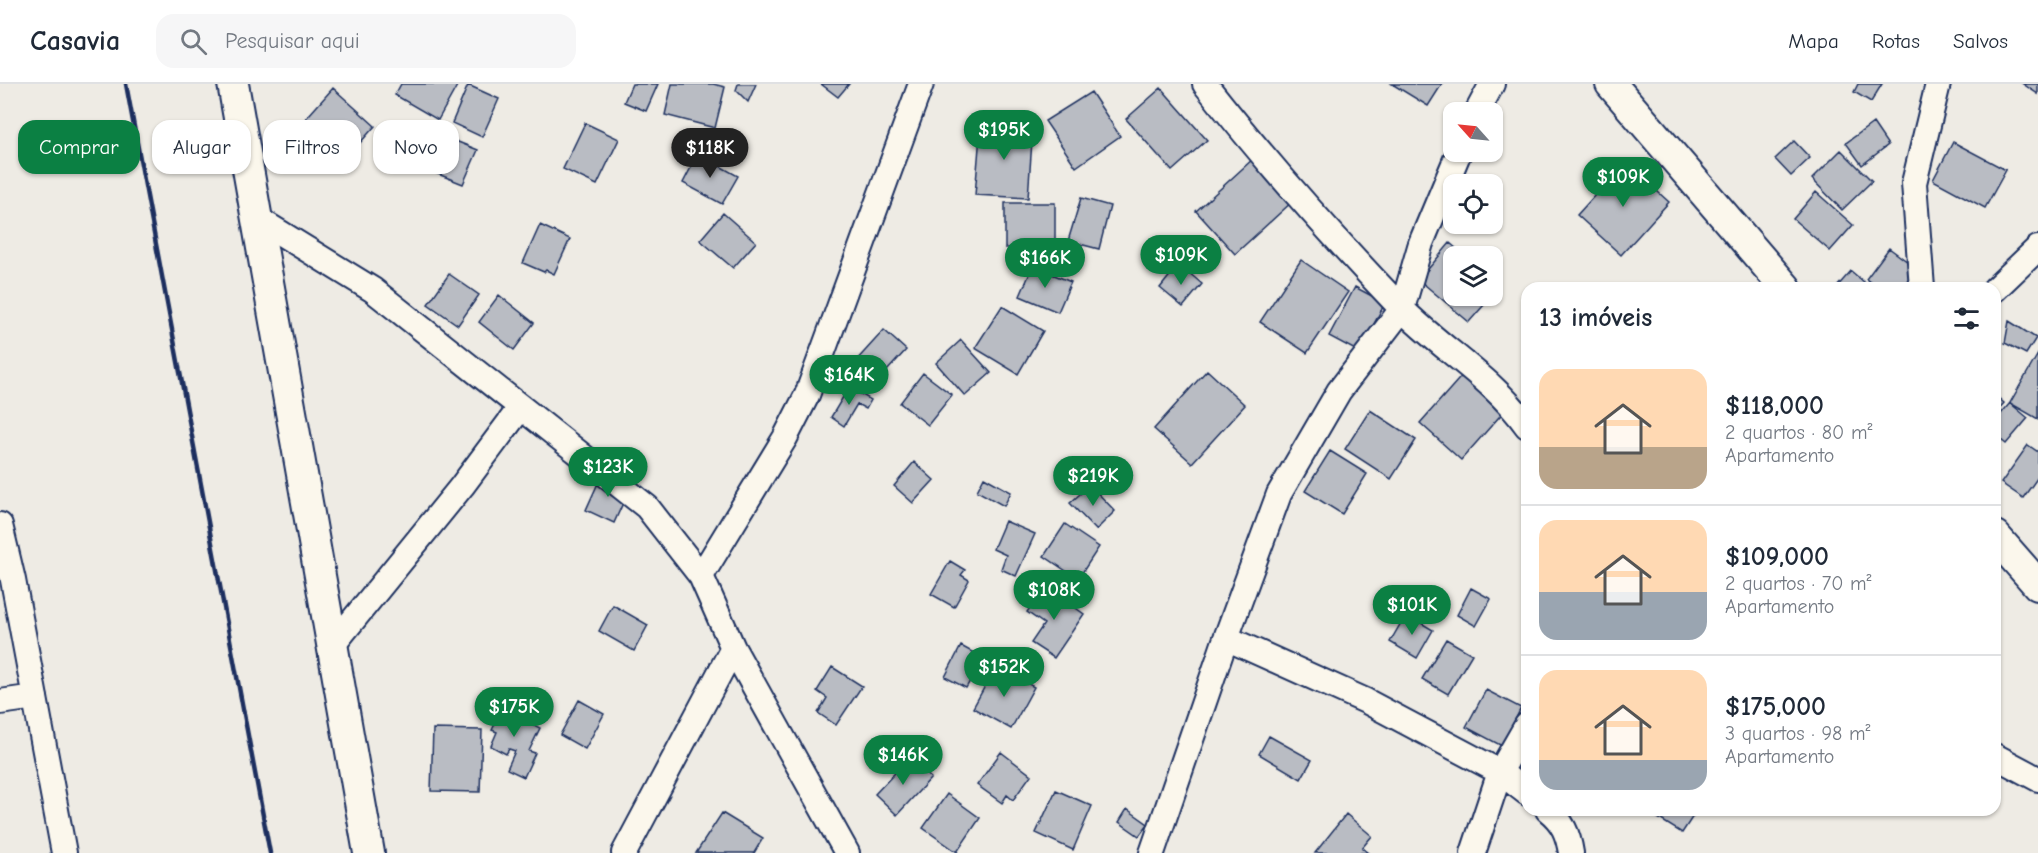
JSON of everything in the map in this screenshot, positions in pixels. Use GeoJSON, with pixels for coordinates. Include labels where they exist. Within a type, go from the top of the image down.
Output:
{"type":"FeatureCollection","features":[{"type":"Feature","properties":{"kind":"street"},"geometry":{"type":"LineString","coordinates":[[232,84],[369,853]]}},
{"type":"Feature","properties":{"kind":"street"},"geometry":{"type":"LineString","coordinates":[[701,576],[785,438],[807,395],[921,84]]}},
{"type":"Feature","properties":{"kind":"street"},"geometry":{"type":"LineString","coordinates":[[1205,84],[1243,132],[1402,309],[1504,396],[1521,418]]}},
{"type":"Feature","properties":{"kind":"street"},"geometry":{"type":"LineString","coordinates":[[1482,102],[1492,84]]}},
{"type":"Feature","properties":{"kind":"street"},"geometry":{"type":"LineString","coordinates":[[1611,84],[1781,282]]}},
{"type":"Feature","properties":{"kind":"street"},"geometry":{"type":"LineString","coordinates":[[1922,282],[1914,183],[1938,84]]}},
{"type":"Feature","properties":{"kind":"street"},"geometry":{"type":"LineString","coordinates":[[1152,853],[1226,638],[1279,494],[1339,391],[1402,309],[1421,243],[1455,162]]}},
{"type":"Feature","properties":{"kind":"street"},"geometry":{"type":"LineString","coordinates":[[256,218],[373,290],[647,507],[701,576],[733,648],[846,853]]}},
{"type":"Feature","properties":{"kind":"street"},"geometry":{"type":"LineString","coordinates":[[2001,284],[2038,248]]}},
{"type":"Feature","properties":{"kind":"street"},"geometry":{"type":"LineString","coordinates":[[332,646],[462,486],[521,407]]}},
{"type":"Feature","properties":{"kind":"street"},"geometry":{"type":"LineString","coordinates":[[0,525],[13,580],[64,853]]}},
{"type":"Feature","properties":{"kind":"street"},"geometry":{"type":"LineString","coordinates":[[2001,543],[2038,585]]}},
{"type":"Feature","properties":{"kind":"street"},"geometry":{"type":"LineString","coordinates":[[1226,638],[1366,701],[1500,772],[1521,788]]}},
{"type":"Feature","properties":{"kind":"street"},"geometry":{"type":"LineString","coordinates":[[624,853],[733,648]]}},
{"type":"Feature","properties":{"kind":"street"},"geometry":{"type":"LineString","coordinates":[[0,702],[35,697]]}},
{"type":"Feature","properties":{"kind":"street"},"geometry":{"type":"LineString","coordinates":[[1473,853],[1500,772],[1521,735]]}},
{"type":"Feature","properties":{"kind":"street"},"geometry":{"type":"LineString","coordinates":[[2001,759],[2038,779]]}},
{"type":"Feature","properties":{"kind":"street"},"geometry":{"type":"LineString","coordinates":[[1556,816],[1568,833],[1571,853]]}},
{"type":"Feature","properties":{"kind":"building"},"geometry":{"type":"Polygon","coordinates":[[[401,84],[458,84],[438,120],[395,95],[401,84]]]}},
{"type":"Feature","properties":{"kind":"building"},"geometry":{"type":"Polygon","coordinates":[[[632,84],[658,84],[646,111],[624,102],[632,84]]]}},
{"type":"Feature","properties":{"kind":"building"},"geometry":{"type":"Polygon","coordinates":[[[672,84],[713,84],[725,87],[715,128],[665,115],[672,84]]]}},
{"type":"Feature","properties":{"kind":"building"},"geometry":{"type":"Polygon","coordinates":[[[738,84],[756,84],[748,102],[736,90],[738,84]]]}},
{"type":"Feature","properties":{"kind":"building"},"geometry":{"type":"Polygon","coordinates":[[[821,84],[849,84],[838,97],[821,84]]]}},
{"type":"Feature","properties":{"kind":"building"},"geometry":{"type":"Polygon","coordinates":[[[1392,84],[1442,84],[1428,106],[1392,84]]]}},
{"type":"Feature","properties":{"kind":"building"},"geometry":{"type":"Polygon","coordinates":[[[1858,84],[1882,84],[1871,102],[1854,92],[1858,84]]]}},
{"type":"Feature","properties":{"kind":"building"},"geometry":{"type":"Polygon","coordinates":[[[2023,84],[2038,84],[2038,94],[2023,84]]]}},
{"type":"Feature","properties":{"kind":"building"},"geometry":{"type":"Polygon","coordinates":[[[468,85],[499,99],[482,137],[459,126],[459,120],[453,120],[468,85]]]}},
{"type":"Feature","properties":{"kind":"building"},"geometry":{"type":"Polygon","coordinates":[[[333,88],[373,124],[373,128],[361,142],[361,120],[305,120],[333,88]]]}},
{"type":"Feature","properties":{"kind":"building"},"geometry":{"type":"Polygon","coordinates":[[[1161,88],[1207,140],[1172,171],[1126,119],[1161,88]]]}},
{"type":"Feature","properties":{"kind":"building"},"geometry":{"type":"Polygon","coordinates":[[[1091,92],[1120,136],[1076,167],[1045,121],[1091,92]]]}},
{"type":"Feature","properties":{"kind":"building"},"geometry":{"type":"Polygon","coordinates":[[[585,123],[619,139],[597,185],[563,169],[585,123]]]}},
{"type":"Feature","properties":{"kind":"building"},"geometry":{"type":"Polygon","coordinates":[[[981,123],[1033,126],[1028,198],[975,195],[981,123]]]}},
{"type":"Feature","properties":{"kind":"building"},"geometry":{"type":"Polygon","coordinates":[[[1873,123],[1888,145],[1862,165],[1846,143],[1873,123]]]}},
{"type":"Feature","properties":{"kind":"building"},"geometry":{"type":"Polygon","coordinates":[[[1794,141],[1810,158],[1791,176],[1775,159],[1794,141]]]}},
{"type":"Feature","properties":{"kind":"building"},"geometry":{"type":"Polygon","coordinates":[[[459,142],[478,150],[463,184],[438,174],[459,174],[459,142]]]}},
{"type":"Feature","properties":{"kind":"building"},"geometry":{"type":"Polygon","coordinates":[[[1953,142],[2006,170],[1985,208],[1933,180],[1953,142]]]}},
{"type":"Feature","properties":{"kind":"building"},"geometry":{"type":"Polygon","coordinates":[[[1841,150],[1872,181],[1842,210],[1812,179],[1841,150]]]}},
{"type":"Feature","properties":{"kind":"building"},"geometry":{"type":"Polygon","coordinates":[[[698,154],[738,176],[722,204],[683,183],[698,154]]]}},
{"type":"Feature","properties":{"kind":"building"},"geometry":{"type":"Polygon","coordinates":[[[1254,158],[1293,201],[1235,254],[1196,211],[1254,158]]]}},
{"type":"Feature","properties":{"kind":"building"},"geometry":{"type":"Polygon","coordinates":[[[1625,162],[1669,202],[1621,255],[1577,215],[1625,162]]]}},
{"type":"Feature","properties":{"kind":"building"},"geometry":{"type":"Polygon","coordinates":[[[1816,192],[1853,225],[1830,251],[1793,219],[1816,192]]]}},
{"type":"Feature","properties":{"kind":"building"},"geometry":{"type":"Polygon","coordinates":[[[1081,198],[1110,206],[1099,249],[1068,241],[1081,198]]]}},
{"type":"Feature","properties":{"kind":"building"},"geometry":{"type":"Polygon","coordinates":[[[1005,203],[1055,203],[1055,248],[1005,248],[1005,203]]]}},
{"type":"Feature","properties":{"kind":"building"},"geometry":{"type":"Polygon","coordinates":[[[723,213],[756,242],[733,268],[700,240],[723,213]]]}},
{"type":"Feature","properties":{"kind":"building"},"geometry":{"type":"Polygon","coordinates":[[[540,225],[570,239],[554,274],[523,263],[540,225]]]}},
{"type":"Feature","properties":{"kind":"building"},"geometry":{"type":"Polygon","coordinates":[[[1889,248],[1916,268],[1906,282],[1870,282],[1866,279],[1889,248]]]}},
{"type":"Feature","properties":{"kind":"building"},"geometry":{"type":"Polygon","coordinates":[[[1443,251],[1443,300],[1419,280],[1443,251]]]}},
{"type":"Feature","properties":{"kind":"building"},"geometry":{"type":"Polygon","coordinates":[[[1301,260],[1348,292],[1307,353],[1260,322],[1301,260]]]}},
{"type":"Feature","properties":{"kind":"building"},"geometry":{"type":"Polygon","coordinates":[[[1179,264],[1202,284],[1183,307],[1160,288],[1179,264]]]}},
{"type":"Feature","properties":{"kind":"building"},"geometry":{"type":"Polygon","coordinates":[[[1033,266],[1071,282],[1058,312],[1020,296],[1033,266]]]}},
{"type":"Feature","properties":{"kind":"building"},"geometry":{"type":"Polygon","coordinates":[[[1851,271],[1864,282],[1841,282],[1851,271]]]}},
{"type":"Feature","properties":{"kind":"building"},"geometry":{"type":"Polygon","coordinates":[[[449,274],[479,295],[458,325],[428,304],[449,274]]]}},
{"type":"Feature","properties":{"kind":"building"},"geometry":{"type":"Polygon","coordinates":[[[1355,287],[1385,303],[1359,352],[1329,336],[1355,287]]]}},
{"type":"Feature","properties":{"kind":"building"},"geometry":{"type":"Polygon","coordinates":[[[499,295],[534,323],[514,350],[479,322],[499,295]]]}},
{"type":"Feature","properties":{"kind":"building"},"geometry":{"type":"Polygon","coordinates":[[[1002,306],[1043,331],[1018,374],[975,348],[1002,306]]]}},
{"type":"Feature","properties":{"kind":"building"},"geometry":{"type":"Polygon","coordinates":[[[1450,306],[1483,306],[1469,322],[1450,306]]]}},
{"type":"Feature","properties":{"kind":"building"},"geometry":{"type":"Polygon","coordinates":[[[2009,321],[2036,338],[2026,354],[2005,343],[2009,321]]]}},
{"type":"Feature","properties":{"kind":"building"},"geometry":{"type":"Polygon","coordinates":[[[884,330],[906,350],[877,382],[855,362],[884,330]]]}},
{"type":"Feature","properties":{"kind":"building"},"geometry":{"type":"Polygon","coordinates":[[[961,340],[991,373],[965,396],[936,363],[961,340]]]}},
{"type":"Feature","properties":{"kind":"building"},"geometry":{"type":"Polygon","coordinates":[[[2038,354],[2038,419],[2010,403],[2038,354]]]}},
{"type":"Feature","properties":{"kind":"building"},"geometry":{"type":"Polygon","coordinates":[[[1207,370],[1245,405],[1192,463],[1154,429],[1207,370]]]}},
{"type":"Feature","properties":{"kind":"building"},"geometry":{"type":"Polygon","coordinates":[[[1466,371],[1507,408],[1461,460],[1420,423],[1466,371]]]}},
{"type":"Feature","properties":{"kind":"building"},"geometry":{"type":"Polygon","coordinates":[[[923,373],[952,395],[928,425],[900,403],[923,373]]]}},
{"type":"Feature","properties":{"kind":"building"},"geometry":{"type":"Polygon","coordinates":[[[849,387],[871,400],[866,409],[857,404],[844,426],[831,417],[849,387]]]}},
{"type":"Feature","properties":{"kind":"building"},"geometry":{"type":"Polygon","coordinates":[[[2010,403],[2028,418],[2006,444],[2001,440],[2001,414],[2010,403]]]}},
{"type":"Feature","properties":{"kind":"building"},"geometry":{"type":"Polygon","coordinates":[[[1370,410],[1416,440],[1391,479],[1345,449],[1370,410]]]}},
{"type":"Feature","properties":{"kind":"building"},"geometry":{"type":"Polygon","coordinates":[[[2028,445],[2038,452],[2038,477],[2023,498],[2001,483],[2028,445]]]}},
{"type":"Feature","properties":{"kind":"building"},"geometry":{"type":"Polygon","coordinates":[[[1330,451],[1367,474],[1342,514],[1305,491],[1330,451]]]}},
{"type":"Feature","properties":{"kind":"building"},"geometry":{"type":"Polygon","coordinates":[[[914,462],[934,480],[913,503],[894,486],[914,462]]]}},
{"type":"Feature","properties":{"kind":"building"},"geometry":{"type":"Polygon","coordinates":[[[603,472],[631,485],[614,523],[586,510],[603,472]]]}},
{"type":"Feature","properties":{"kind":"building"},"geometry":{"type":"Polygon","coordinates":[[[984,477],[1011,492],[1004,506],[977,491],[984,477]]]}},
{"type":"Feature","properties":{"kind":"building"},"geometry":{"type":"Polygon","coordinates":[[[1090,485],[1115,511],[1096,530],[1070,503],[1090,485]]]}},
{"type":"Feature","properties":{"kind":"building"},"geometry":{"type":"Polygon","coordinates":[[[1005,521],[1035,534],[1016,576],[1001,569],[1006,555],[993,549],[1005,521]]]}},
{"type":"Feature","properties":{"kind":"building"},"geometry":{"type":"Polygon","coordinates":[[[1065,524],[1099,547],[1078,579],[1044,556],[1065,524]]]}},
{"type":"Feature","properties":{"kind":"building"},"geometry":{"type":"Polygon","coordinates":[[[950,561],[965,570],[961,575],[969,580],[954,607],[931,594],[950,561]]]}},
{"type":"Feature","properties":{"kind":"building"},"geometry":{"type":"Polygon","coordinates":[[[1045,586],[1084,614],[1054,658],[1031,643],[1044,624],[1027,612],[1045,586]]]}},
{"type":"Feature","properties":{"kind":"building"},"geometry":{"type":"Polygon","coordinates":[[[1471,588],[1491,599],[1476,626],[1457,615],[1471,588]]]}},
{"type":"Feature","properties":{"kind":"building"},"geometry":{"type":"Polygon","coordinates":[[[613,605],[648,625],[634,651],[599,631],[613,605]]]}},
{"type":"Feature","properties":{"kind":"building"},"geometry":{"type":"Polygon","coordinates":[[[1406,614],[1433,630],[1417,658],[1390,642],[1406,614]]]}},
{"type":"Feature","properties":{"kind":"building"},"geometry":{"type":"Polygon","coordinates":[[[1446,639],[1472,654],[1448,694],[1422,679],[1446,639]]]}},
{"type":"Feature","properties":{"kind":"building"},"geometry":{"type":"Polygon","coordinates":[[[961,646],[983,658],[966,688],[945,677],[961,646]]]}},
{"type":"Feature","properties":{"kind":"building"},"geometry":{"type":"Polygon","coordinates":[[[996,666],[1034,687],[1011,729],[973,708],[996,666]]]}},
{"type":"Feature","properties":{"kind":"building"},"geometry":{"type":"Polygon","coordinates":[[[832,667],[862,686],[836,725],[818,713],[827,698],[817,691],[832,667]]]}},
{"type":"Feature","properties":{"kind":"building"},"geometry":{"type":"Polygon","coordinates":[[[1486,690],[1521,708],[1502,746],[1466,727],[1486,690]]]}},
{"type":"Feature","properties":{"kind":"building"},"geometry":{"type":"Polygon","coordinates":[[[579,700],[604,714],[585,749],[560,735],[579,700]]]}},
{"type":"Feature","properties":{"kind":"building"},"geometry":{"type":"Polygon","coordinates":[[[489,703],[540,728],[529,751],[535,753],[524,777],[507,769],[515,751],[509,749],[506,754],[491,746],[497,732],[492,730],[497,720],[485,714],[489,703]]]}},
{"type":"Feature","properties":{"kind":"building"},"geometry":{"type":"Polygon","coordinates":[[[433,729],[482,730],[480,792],[431,791],[433,729]]]}},
{"type":"Feature","properties":{"kind":"building"},"geometry":{"type":"Polygon","coordinates":[[[1269,736],[1312,760],[1301,779],[1259,754],[1269,736]]]}},
{"type":"Feature","properties":{"kind":"building"},"geometry":{"type":"Polygon","coordinates":[[[1001,752],[1031,775],[1013,800],[1007,795],[1002,803],[977,785],[1001,752]]]}},
{"type":"Feature","properties":{"kind":"building"},"geometry":{"type":"Polygon","coordinates":[[[909,758],[931,778],[897,815],[875,794],[909,758]]]}},
{"type":"Feature","properties":{"kind":"building"},"geometry":{"type":"Polygon","coordinates":[[[1056,790],[1092,806],[1073,850],[1036,833],[1056,790]]]}},
{"type":"Feature","properties":{"kind":"building"},"geometry":{"type":"Polygon","coordinates":[[[947,794],[980,818],[957,852],[923,828],[947,794]]]}},
{"type":"Feature","properties":{"kind":"building"},"geometry":{"type":"Polygon","coordinates":[[[1127,809],[1148,824],[1139,836],[1119,822],[1127,809]]]}},
{"type":"Feature","properties":{"kind":"building"},"geometry":{"type":"Polygon","coordinates":[[[722,813],[763,838],[754,853],[696,853],[722,813]]]}},
{"type":"Feature","properties":{"kind":"building"},"geometry":{"type":"Polygon","coordinates":[[[1346,814],[1372,836],[1362,848],[1368,853],[1315,853],[1346,814]]]}},
{"type":"Feature","properties":{"kind":"building"},"geometry":{"type":"Polygon","coordinates":[[[1655,816],[1693,816],[1682,833],[1655,816]]]}},
{"type":"Feature","properties":{"kind":"railway"},"geometry":{"type":"LineString","coordinates":[[126,84],[270,853]]}}]}
